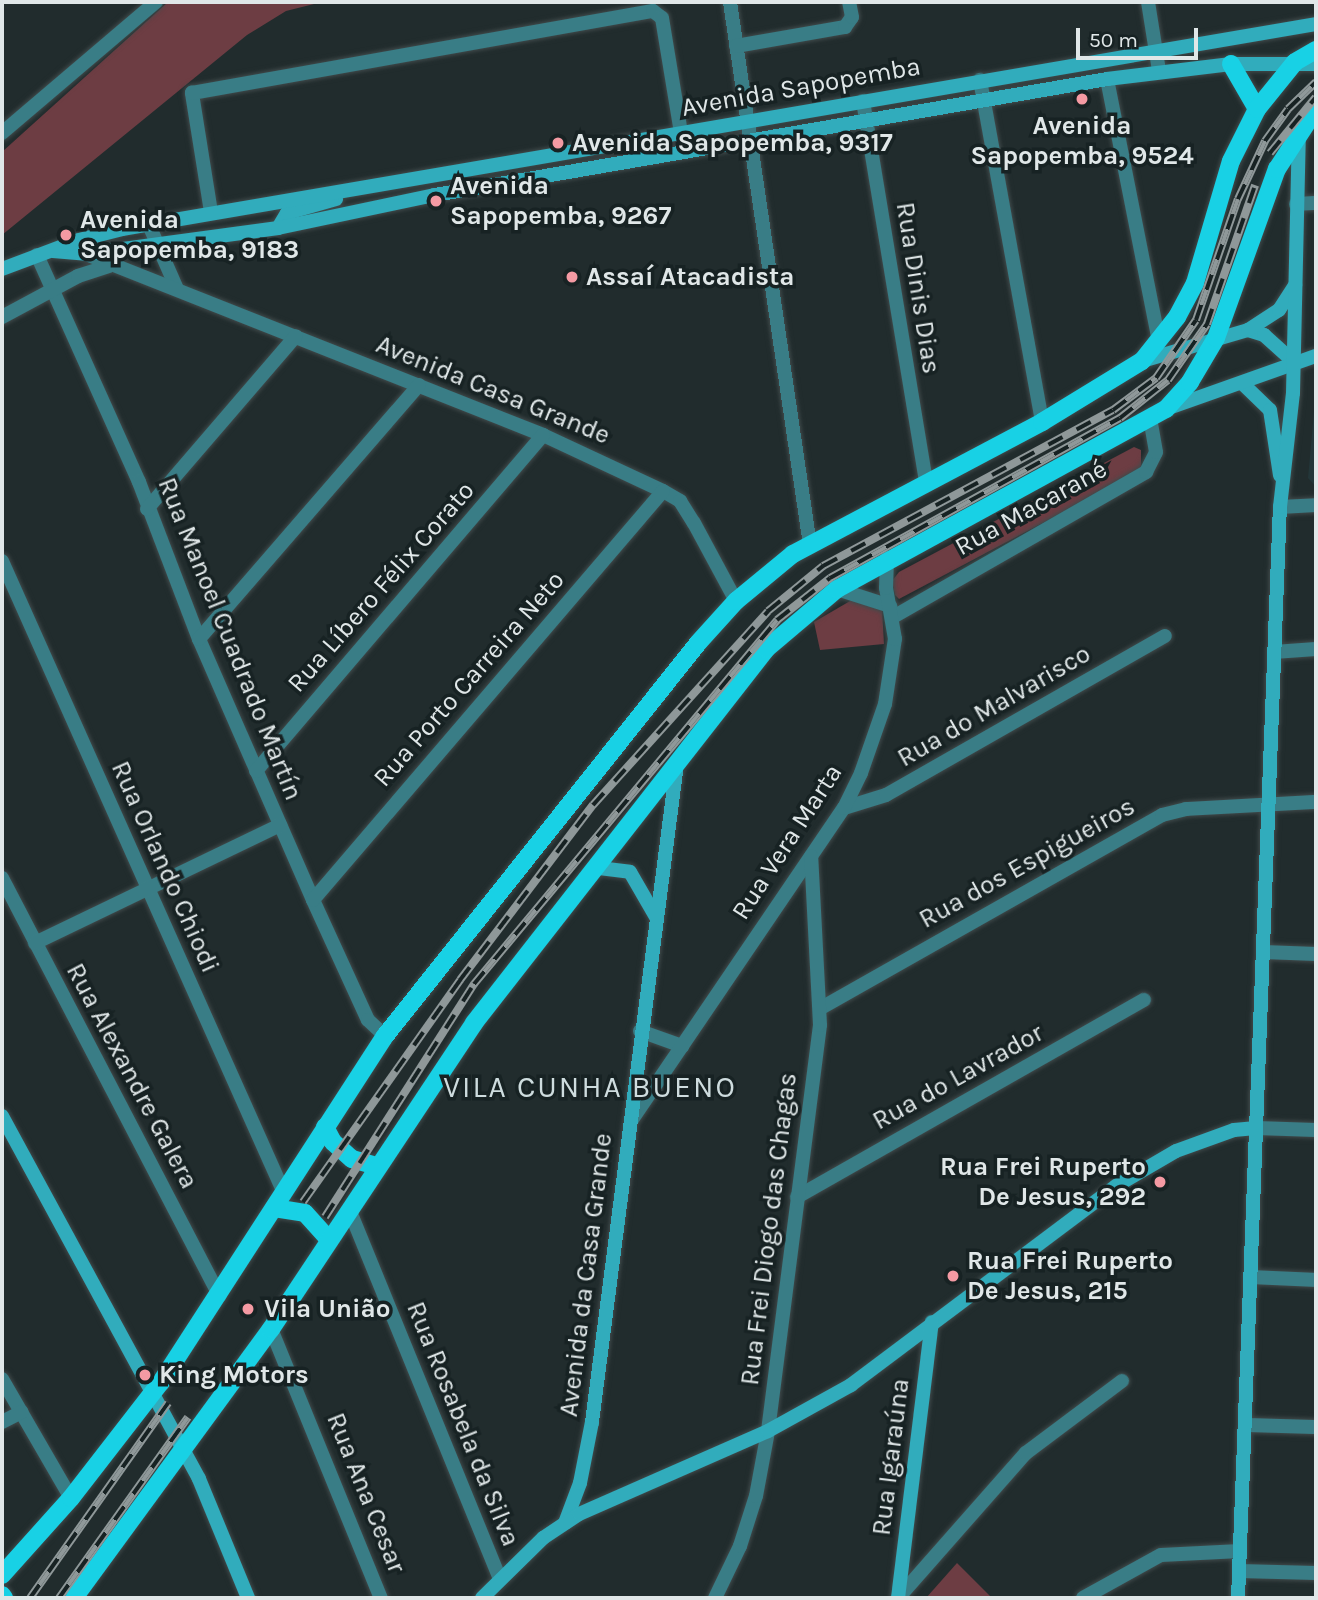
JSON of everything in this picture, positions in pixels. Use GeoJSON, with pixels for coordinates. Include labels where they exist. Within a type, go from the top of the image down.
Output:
{"type":"FeatureCollection","features":[{"type":"Feature","properties":{"kind":"main road"},"geometry":{"type":"LineString","coordinates":[[2,1576],[71,1498],[150,1396],[220,1296],[385,1036],[511,873],[736,601],[810,545],[1042,422],[1142,360],[1159,342],[1195,283],[1231,161],[1257,109],[1295,62],[1316,50]]}},
{"type":"Feature","properties":{"kind":"main road"},"geometry":{"type":"LineString","coordinates":[[1231,64],[1257,109]]}},
{"type":"Feature","properties":{"kind":"main road"},"geometry":{"type":"LineString","coordinates":[[74,1598],[271,1329],[474,1023],[599,868],[677,762],[766,649],[837,589],[887,558],[1150,419],[1166,409],[1190,382],[1216,338],[1259,212],[1300,128],[1316,108]]}},
{"type":"Feature","properties":{"kind":"main road"},"geometry":{"type":"LineString","coordinates":[[325,1127],[333,1142],[352,1159],[376,1167]]}},
{"type":"Feature","properties":{"kind":"main road"},"geometry":{"type":"LineString","coordinates":[[279,1200],[305,1213],[329,1240]]}},
{"type":"Feature","properties":{"kind":"street"},"geometry":{"type":"LineString","coordinates":[[2,133],[156,2]]}},
{"type":"Feature","properties":{"kind":"street"},"geometry":{"type":"LineString","coordinates":[[730,2],[748,140],[810,545]]}},
{"type":"Feature","properties":{"kind":"street"},"geometry":{"type":"LineString","coordinates":[[736,46],[845,27],[852,17],[849,2]]}},
{"type":"Feature","properties":{"kind":"street"},"geometry":{"type":"LineString","coordinates":[[1148,2],[1160,71]]}},
{"type":"Feature","properties":{"kind":"street"},"geometry":{"type":"LineString","coordinates":[[211,212],[192,93],[639,13],[653,11],[662,18],[681,133]]}},
{"type":"Feature","properties":{"kind":"street","name":"Avenida Sapopemba"},"geometry":{"type":"LineString","coordinates":[[2,270],[43,253],[211,212],[1316,24]]}},
{"type":"Feature","properties":{"kind":"street","name":"Avenida Sapopemba"},"geometry":{"type":"LineString","coordinates":[[43,253],[86,254],[278,228],[748,140],[1160,71],[1231,64],[1316,64]]}},
{"type":"Feature","properties":{"kind":"street"},"geometry":{"type":"LineString","coordinates":[[1107,79],[1159,342]]}},
{"type":"Feature","properties":{"kind":"street"},"geometry":{"type":"LineString","coordinates":[[980,80],[1042,422]]}},
{"type":"Feature","properties":{"kind":"street","name":"Rua Dinis Dias"},"geometry":{"type":"LineString","coordinates":[[863,101],[926,482]]}},
{"type":"Feature","properties":{"kind":"street"},"geometry":{"type":"LineString","coordinates":[[1238,1598],[1280,507],[1294,362],[1300,128]]}},
{"type":"Feature","properties":{"kind":"street"},"geometry":{"type":"LineString","coordinates":[[278,228],[287,214],[381,184]]}},
{"type":"Feature","properties":{"kind":"street"},"geometry":{"type":"LineString","coordinates":[[1296,204],[1316,203]]}},
{"type":"Feature","properties":{"kind":"street"},"geometry":{"type":"LineString","coordinates":[[149,225],[159,242],[177,289]]}},
{"type":"Feature","properties":{"kind":"street","name":"Rua Manoel Cuadrado Martín"},"geometry":{"type":"LineString","coordinates":[[43,253],[199,639],[256,771],[369,1020],[385,1036]]}},
{"type":"Feature","properties":{"kind":"street","name":"Avenida Casa Grande"},"geometry":{"type":"LineString","coordinates":[[86,254],[109,266],[296,335],[543,435],[663,491],[680,501],[736,601]]}},
{"type":"Feature","properties":{"kind":"street"},"geometry":{"type":"LineString","coordinates":[[2,317],[55,288],[109,266]]}},
{"type":"Feature","properties":{"kind":"street"},"geometry":{"type":"LineString","coordinates":[[1142,360],[1248,330],[1279,310],[1297,281]]}},
{"type":"Feature","properties":{"kind":"street"},"geometry":{"type":"LineString","coordinates":[[1248,330],[1264,335],[1294,362]]}},
{"type":"Feature","properties":{"kind":"street"},"geometry":{"type":"LineString","coordinates":[[147,509],[296,335]]}},
{"type":"Feature","properties":{"kind":"street"},"geometry":{"type":"LineString","coordinates":[[1166,409],[1244,385],[1294,362],[1316,356]]}},
{"type":"Feature","properties":{"kind":"street"},"geometry":{"type":"LineString","coordinates":[[199,639],[419,385]]}},
{"type":"Feature","properties":{"kind":"street"},"geometry":{"type":"LineString","coordinates":[[1244,385],[1270,410],[1282,487]]}},
{"type":"Feature","properties":{"kind":"street","name":"Rua Macarané"},"geometry":{"type":"LineString","coordinates":[[891,611],[1146,472],[1156,452],[1150,419]]}},
{"type":"Feature","properties":{"kind":"street","name":"Rua Líbero Félix Corato"},"geometry":{"type":"LineString","coordinates":[[256,771],[543,435]]}},
{"type":"Feature","properties":{"kind":"street","name":"Rua Porto Carreira Neto"},"geometry":{"type":"LineString","coordinates":[[313,900],[663,491]]}},
{"type":"Feature","properties":{"kind":"street"},"geometry":{"type":"LineString","coordinates":[[1280,507],[1316,505]]}},
{"type":"Feature","properties":{"kind":"street","name":"Rua Vera Marta"},"geometry":{"type":"LineString","coordinates":[[631,1121],[844,808],[862,774],[885,704],[895,639],[887,558]]}},
{"type":"Feature","properties":{"kind":"street","name":"Rua Orlando Chiodi"},"geometry":{"type":"LineString","coordinates":[[2,561],[146,887],[279,1200]]}},
{"type":"Feature","properties":{"kind":"street"},"geometry":{"type":"LineString","coordinates":[[837,589],[891,611]]}},
{"type":"Feature","properties":{"kind":"street","name":"Rua do Malvarisco"},"geometry":{"type":"LineString","coordinates":[[844,808],[886,795],[1165,636]]}},
{"type":"Feature","properties":{"kind":"street"},"geometry":{"type":"LineString","coordinates":[[1274,652],[1316,649]]}},
{"type":"Feature","properties":{"kind":"street","name":"Avenida da Casa Grande"},"geometry":{"type":"LineString","coordinates":[[482,1598],[565,1523],[580,1483],[592,1422],[640,1031],[677,762]]}},
{"type":"Feature","properties":{"kind":"street","name":"Rua dos Espigueiros"},"geometry":{"type":"LineString","coordinates":[[821,1008],[1162,815],[1186,809],[1316,802]]}},
{"type":"Feature","properties":{"kind":"street"},"geometry":{"type":"LineString","coordinates":[[35,943],[146,887],[280,825]]}},
{"type":"Feature","properties":{"kind":"street","name":"Rua Frei Diogo das Chagas"},"geometry":{"type":"LineString","coordinates":[[715,1598],[740,1546],[756,1496],[768,1432],[821,1008],[811,856]]}},
{"type":"Feature","properties":{"kind":"street"},"geometry":{"type":"LineString","coordinates":[[599,868],[630,872],[657,919]]}},
{"type":"Feature","properties":{"kind":"street","name":"Rua Alexandre Galera"},"geometry":{"type":"LineString","coordinates":[[2,878],[220,1296]]}},
{"type":"Feature","properties":{"kind":"street"},"geometry":{"type":"LineString","coordinates":[[1264,951],[1316,954]]}},
{"type":"Feature","properties":{"kind":"street","name":"Rua do Lavrador"},"geometry":{"type":"LineString","coordinates":[[797,1197],[1144,1000]]}},
{"type":"Feature","properties":{"kind":"street"},"geometry":{"type":"LineString","coordinates":[[640,1031],[682,1046]]}},
{"type":"Feature","properties":{"kind":"street"},"geometry":{"type":"LineString","coordinates":[[2,1116],[150,1396],[184,1451],[248,1598]]}},
{"type":"Feature","properties":{"kind":"street"},"geometry":{"type":"LineString","coordinates":[[565,1523],[640,1485],[768,1432],[851,1385],[1116,1186],[1176,1151],[1234,1130],[1316,1130]]}},
{"type":"Feature","properties":{"kind":"street","name":"Rua Rosabela da Silva"},"geometry":{"type":"LineString","coordinates":[[349,1209],[500,1579]]}},
{"type":"Feature","properties":{"kind":"street"},"geometry":{"type":"LineString","coordinates":[[1252,1278],[1316,1280]]}},
{"type":"Feature","properties":{"kind":"street","name":"Rua Igaraúna"},"geometry":{"type":"LineString","coordinates":[[898,1598],[932,1322]]}},
{"type":"Feature","properties":{"kind":"street","name":"Rua Ana Cesar"},"geometry":{"type":"LineString","coordinates":[[271,1329],[381,1598]]}},
{"type":"Feature","properties":{"kind":"street"},"geometry":{"type":"LineString","coordinates":[[2,1378],[71,1498]]}},
{"type":"Feature","properties":{"kind":"street"},"geometry":{"type":"LineString","coordinates":[[898,1598],[1026,1453],[1122,1381]]}},
{"type":"Feature","properties":{"kind":"street"},"geometry":{"type":"LineString","coordinates":[[2,1422],[22,1412]]}},
{"type":"Feature","properties":{"kind":"street"},"geometry":{"type":"LineString","coordinates":[[1246,1425],[1316,1427]]}},
{"type":"Feature","properties":{"kind":"street"},"geometry":{"type":"LineString","coordinates":[[1083,1598],[1161,1555],[1240,1551]]}},
{"type":"Feature","properties":{"kind":"street"},"geometry":{"type":"LineString","coordinates":[[1239,1571],[1316,1573]]}},
{"type":"Feature","properties":{"kind":"shaded area"},"geometry":{"type":"Polygon","coordinates":[[[168,2],[322,2],[286,11],[247,35],[2,235],[2,152],[168,2]]]}},
{"type":"Feature","properties":{"kind":"shaded area"},"geometry":{"type":"Polygon","coordinates":[[[1316,389],[1316,487],[1308,478],[1316,389]]]}},
{"type":"Feature","properties":{"kind":"shaded area"},"geometry":{"type":"Polygon","coordinates":[[[1134,447],[1141,450],[1141,471],[899,599],[895,595],[892,581],[899,572],[1134,447]]]}},
{"type":"Feature","properties":{"kind":"shaded area"},"geometry":{"type":"Polygon","coordinates":[[[857,597],[882,608],[884,644],[820,650],[814,622],[857,597]]]}},
{"type":"Feature","properties":{"kind":"shaded area"},"geometry":{"type":"Polygon","coordinates":[[[957,1563],[992,1598],[926,1598],[957,1563]]]}},
{"type":"Feature","properties":{"kind":"railway"},"geometry":{"type":"LineString","coordinates":[[303,1202],[460,980],[593,805],[768,611],[823,566],[1113,410],[1156,378],[1196,320],[1238,199],[1265,141],[1288,109],[1316,82]]}},
{"type":"Feature","properties":{"kind":"railway"},"geometry":{"type":"LineString","coordinates":[[1270,153],[1316,97]]}},
{"type":"Feature","properties":{"kind":"railway"},"geometry":{"type":"LineString","coordinates":[[325,1217],[474,984],[777,620],[830,578],[1120,418],[1168,380],[1207,324],[1255,185]]}},
{"type":"Feature","properties":{"kind":"railway"},"geometry":{"type":"LineString","coordinates":[[30,1598],[168,1403]]}},
{"type":"Feature","properties":{"kind":"railway"},"geometry":{"type":"LineString","coordinates":[[59,1598],[188,1417]]}},
{"type":"Feature","properties":{"kind":"place","name":"Avenida Sapopemba, 9524"},"geometry":{"type":"Point","coordinates":[1082,99]}},
{"type":"Feature","properties":{"kind":"place","name":"Avenida Sapopemba, 9317"},"geometry":{"type":"Point","coordinates":[558,143]}},
{"type":"Feature","properties":{"kind":"place","name":"Avenida Sapopemba, 9267"},"geometry":{"type":"Point","coordinates":[436,201]}},
{"type":"Feature","properties":{"kind":"place","name":"Avenida Sapopemba, 9183"},"geometry":{"type":"Point","coordinates":[66,235]}},
{"type":"Feature","properties":{"kind":"place","name":"Assaí Atacadista"},"geometry":{"type":"Point","coordinates":[572,277]}},
{"type":"Feature","properties":{"kind":"place","name":"Rua Frei Ruperto De Jesus, 292"},"geometry":{"type":"Point","coordinates":[1160,1182]}},
{"type":"Feature","properties":{"kind":"place","name":"Rua Frei Ruperto De Jesus, 215"},"geometry":{"type":"Point","coordinates":[953,1276]}},
{"type":"Feature","properties":{"kind":"place","name":"Vila União"},"geometry":{"type":"Point","coordinates":[248,1309]}},
{"type":"Feature","properties":{"kind":"place","name":"King Motors"},"geometry":{"type":"Point","coordinates":[145,1375]}},
{"type":"Feature","properties":{"kind":"district","name":"VILA CUNHA BUENO"},"geometry":{"type":"Point","coordinates":[590,1087]}}]}
